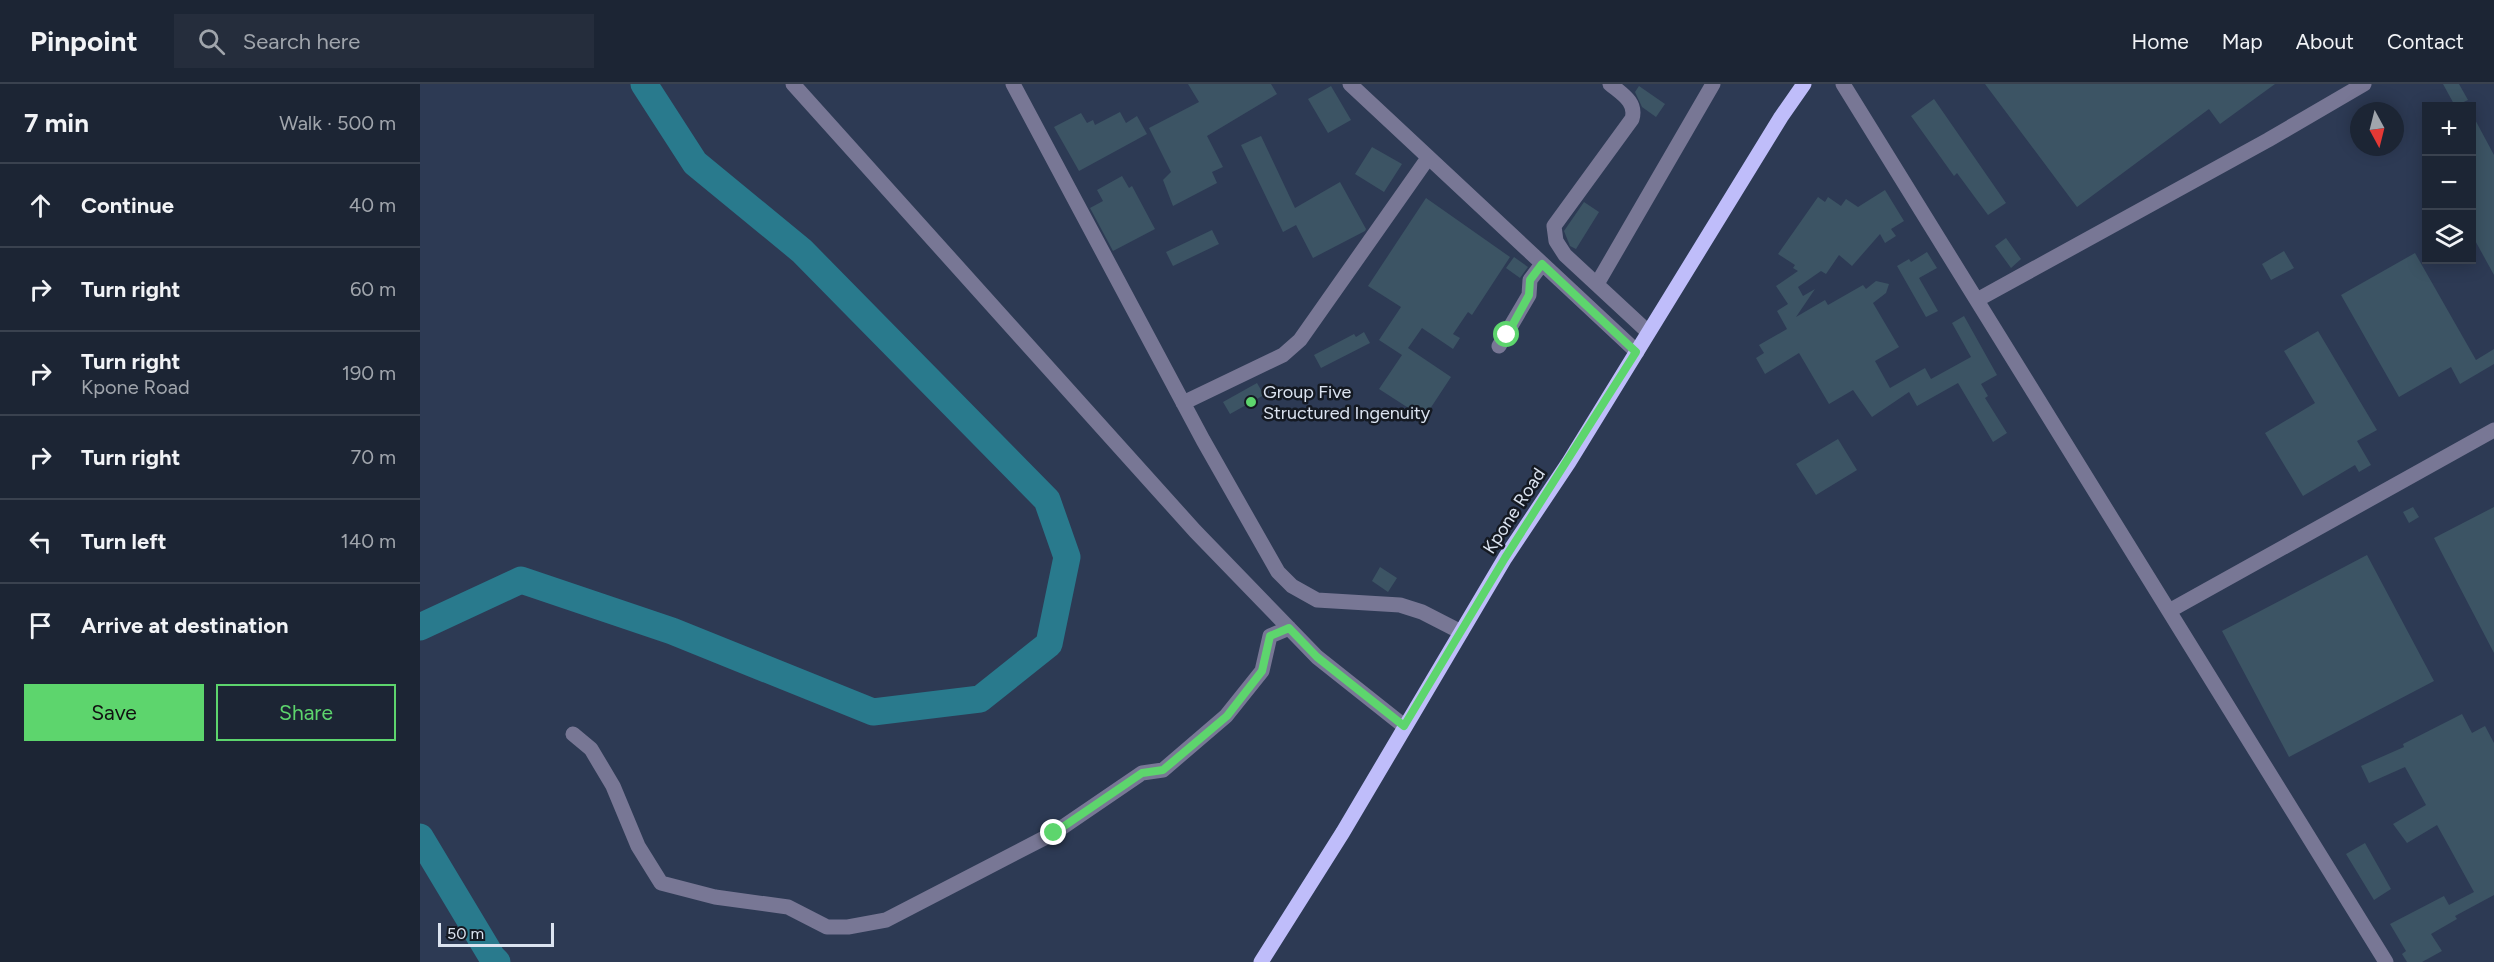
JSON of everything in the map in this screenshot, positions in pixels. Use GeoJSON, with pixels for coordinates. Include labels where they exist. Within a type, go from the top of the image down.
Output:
{"type":"FeatureCollection","features":[{"type":"Feature","properties":{"kind":"main road","name":"Kpone Road"},"geometry":{"type":"LineString","coordinates":[[1261,962],[1343,832],[1461,632],[1780,117],[1804,84]]}},
{"type":"Feature","properties":{"kind":"street"},"geometry":{"type":"LineString","coordinates":[[794,84],[1195,531],[1317,657],[1404,726]]}},
{"type":"Feature","properties":{"kind":"street"},"geometry":{"type":"LineString","coordinates":[[1014,84],[1183,403],[1278,572],[1292,586],[1317,600],[1400,604],[1422,612],[1461,632]]}},
{"type":"Feature","properties":{"kind":"street"},"geometry":{"type":"LineString","coordinates":[[1350,84],[1636,352]]}},
{"type":"Feature","properties":{"kind":"street"},"geometry":{"type":"LineString","coordinates":[[1610,84],[1632,104],[1632,119],[1554,225],[1554,234],[1565,255],[1648,332]]}},
{"type":"Feature","properties":{"kind":"street"},"geometry":{"type":"LineString","coordinates":[[1597,284],[1713,84]]}},
{"type":"Feature","properties":{"kind":"street"},"geometry":{"type":"LineString","coordinates":[[1843,84],[2386,962]]}},
{"type":"Feature","properties":{"kind":"street"},"geometry":{"type":"LineString","coordinates":[[1977,300],[2268,140],[2364,84]]}},
{"type":"Feature","properties":{"kind":"street"},"geometry":{"type":"LineString","coordinates":[[1183,403],[1283,355],[1300,340],[1428,158]]}},
{"type":"Feature","properties":{"kind":"street"},"geometry":{"type":"LineString","coordinates":[[1499,346],[1529,295],[1530,280],[1542,264]]}},
{"type":"Feature","properties":{"kind":"street"},"geometry":{"type":"LineString","coordinates":[[2169,611],[2494,430]]}},
{"type":"Feature","properties":{"kind":"street"},"geometry":{"type":"LineString","coordinates":[[573,734],[591,749],[602,767],[613,786],[638,846],[661,883],[716,897],[788,907],[826,927],[848,927],[886,920],[1054,833],[1142,773],[1163,770],[1227,716],[1262,671],[1270,636],[1289,628]]}},
{"type":"Feature","properties":{"kind":"shaded area"},"geometry":{"type":"Polygon","coordinates":[[[420,84],[2494,84],[2494,962],[420,962],[420,84]]]}},
{"type":"Feature","properties":{"kind":"building"},"geometry":{"type":"Polygon","coordinates":[[[1188,84],[1271,84],[1277,94],[1207,136],[1223,167],[1212,172],[1217,183],[1173,206],[1163,180],[1171,172],[1149,128],[1199,102],[1188,84]]]}},
{"type":"Feature","properties":{"kind":"building"},"geometry":{"type":"Polygon","coordinates":[[[1985,84],[2275,84],[2220,124],[2209,109],[2077,207],[1985,84]]]}},
{"type":"Feature","properties":{"kind":"building"},"geometry":{"type":"Polygon","coordinates":[[[2443,84],[2459,84],[2468,100],[2453,102],[2443,84]]]}},
{"type":"Feature","properties":{"kind":"building"},"geometry":{"type":"Polygon","coordinates":[[[1331,86],[1351,120],[1328,133],[1308,99],[1331,86]]]}},
{"type":"Feature","properties":{"kind":"building"},"geometry":{"type":"Polygon","coordinates":[[[1639,86],[1665,104],[1656,117],[1642,107],[1635,92],[1639,86]]]}},
{"type":"Feature","properties":{"kind":"building"},"geometry":{"type":"Polygon","coordinates":[[[1934,99],[2006,203],[1988,215],[1957,173],[1954,176],[1911,116],[1934,99]]]}},
{"type":"Feature","properties":{"kind":"building"},"geometry":{"type":"Polygon","coordinates":[[[1120,112],[1126,123],[1137,116],[1147,134],[1079,171],[1054,127],[1081,113],[1087,123],[1093,120],[1095,125],[1120,112]]]}},
{"type":"Feature","properties":{"kind":"building"},"geometry":{"type":"Polygon","coordinates":[[[2476,121],[2494,155],[2494,275],[2476,242],[2476,121]]]}},
{"type":"Feature","properties":{"kind":"building"},"geometry":{"type":"Polygon","coordinates":[[[1261,136],[1295,208],[1340,182],[1365,231],[1313,258],[1296,225],[1283,232],[1241,145],[1261,136]]]}},
{"type":"Feature","properties":{"kind":"building"},"geometry":{"type":"Polygon","coordinates":[[[1372,147],[1402,164],[1384,192],[1355,174],[1372,147]]]}},
{"type":"Feature","properties":{"kind":"building"},"geometry":{"type":"Polygon","coordinates":[[[1122,176],[1129,188],[1132,186],[1155,229],[1113,251],[1090,208],[1103,201],[1097,190],[1122,176]]]}},
{"type":"Feature","properties":{"kind":"building"},"geometry":{"type":"Polygon","coordinates":[[[1885,190],[1904,221],[1891,229],[1896,236],[1885,243],[1880,234],[1852,266],[1839,255],[1826,274],[1821,271],[1798,287],[1803,296],[1815,289],[1796,317],[1825,300],[1828,305],[1863,285],[1866,289],[1876,281],[1889,284],[1886,293],[1873,303],[1899,347],[1875,361],[1890,388],[1925,368],[1931,379],[1971,357],[1952,323],[1964,316],[1997,375],[1981,384],[1988,396],[1985,398],[2007,433],[1993,442],[1958,383],[1917,406],[1909,392],[1872,417],[1853,390],[1829,404],[1799,353],[1765,374],[1756,358],[1764,353],[1759,345],[1787,329],[1777,311],[1788,304],[1776,286],[1798,271],[1793,268],[1795,265],[1778,254],[1818,197],[1825,202],[1828,197],[1841,206],[1846,199],[1858,207],[1885,190]]]}},
{"type":"Feature","properties":{"kind":"building"},"geometry":{"type":"Polygon","coordinates":[[[1426,198],[1510,257],[1472,315],[1468,312],[1453,334],[1460,338],[1453,349],[1422,328],[1408,348],[1451,377],[1424,418],[1379,389],[1402,355],[1379,340],[1401,307],[1368,286],[1426,198]]]}},
{"type":"Feature","properties":{"kind":"building"},"geometry":{"type":"Polygon","coordinates":[[[1584,202],[1599,212],[1576,249],[1570,246],[1564,231],[1584,202]]]}},
{"type":"Feature","properties":{"kind":"building"},"geometry":{"type":"Polygon","coordinates":[[[1212,230],[1219,244],[1173,266],[1166,252],[1212,230]]]}},
{"type":"Feature","properties":{"kind":"building"},"geometry":{"type":"Polygon","coordinates":[[[2006,238],[2021,259],[2011,268],[1995,246],[2006,238]]]}},
{"type":"Feature","properties":{"kind":"building"},"geometry":{"type":"Polygon","coordinates":[[[2284,251],[2294,268],[2271,280],[2262,264],[2284,251]]]}},
{"type":"Feature","properties":{"kind":"building"},"geometry":{"type":"Polygon","coordinates":[[[1927,252],[1937,268],[1919,278],[1938,311],[1926,317],[1897,266],[1909,259],[1911,262],[1927,252]]]}},
{"type":"Feature","properties":{"kind":"building"},"geometry":{"type":"Polygon","coordinates":[[[2415,253],[2476,360],[2494,349],[2494,364],[2460,384],[2451,367],[2399,397],[2341,295],[2415,253]]]}},
{"type":"Feature","properties":{"kind":"building"},"geometry":{"type":"Polygon","coordinates":[[[1514,257],[1528,267],[1520,278],[1506,268],[1514,257]]]}},
{"type":"Feature","properties":{"kind":"building"},"geometry":{"type":"Polygon","coordinates":[[[2318,331],[2377,430],[2357,441],[2371,465],[2359,472],[2355,465],[2303,496],[2265,433],[2315,403],[2284,351],[2318,331]]]}},
{"type":"Feature","properties":{"kind":"building"},"geometry":{"type":"Polygon","coordinates":[[[1364,332],[1370,343],[1321,368],[1314,355],[1354,334],[1356,337],[1364,332]]]}},
{"type":"Feature","properties":{"kind":"building"},"geometry":{"type":"Polygon","coordinates":[[[1257,383],[1264,395],[1230,414],[1223,402],[1257,383]]]}},
{"type":"Feature","properties":{"kind":"building"},"geometry":{"type":"Polygon","coordinates":[[[1838,439],[1857,470],[1816,495],[1796,464],[1838,439]]]}},
{"type":"Feature","properties":{"kind":"building"},"geometry":{"type":"Polygon","coordinates":[[[2413,507],[2419,517],[2409,523],[2403,512],[2413,507]]]}},
{"type":"Feature","properties":{"kind":"building"},"geometry":{"type":"Polygon","coordinates":[[[2494,507],[2494,653],[2434,538],[2494,507]]]}},
{"type":"Feature","properties":{"kind":"building"},"geometry":{"type":"Polygon","coordinates":[[[2367,555],[2434,681],[2289,757],[2222,631],[2367,555]]]}},
{"type":"Feature","properties":{"kind":"building"},"geometry":{"type":"Polygon","coordinates":[[[1380,567],[1397,578],[1388,592],[1372,581],[1380,567]]]}},
{"type":"Feature","properties":{"kind":"building"},"geometry":{"type":"Polygon","coordinates":[[[2462,714],[2472,733],[2485,726],[2494,743],[2494,895],[2455,916],[2457,919],[2431,934],[2442,951],[2422,962],[2407,962],[2402,954],[2406,951],[2390,924],[2444,896],[2449,905],[2474,892],[2437,825],[2407,843],[2393,824],[2426,805],[2405,767],[2369,783],[2361,766],[2404,747],[2403,744],[2462,714]]]}},
{"type":"Feature","properties":{"kind":"building"},"geometry":{"type":"Polygon","coordinates":[[[2365,843],[2391,889],[2374,900],[2346,854],[2365,843]]]}},
{"type":"Feature","properties":{"kind":"waterway"},"geometry":{"type":"LineString","coordinates":[[420,627],[521,580],[672,631],[873,712],[980,699],[1049,644],[1067,557],[1047,500],[802,251],[695,163],[644,84]]}},
{"type":"Feature","properties":{"kind":"waterway"},"geometry":{"type":"LineString","coordinates":[[420,837],[497,962]]}},
{"type":"Feature","properties":{"kind":"place","name":"Group Five Structured Ingenuity"},"geometry":{"type":"Point","coordinates":[1251,402]}},
{"type":"Feature","properties":{"kind":"route"},"geometry":{"type":"LineString","coordinates":[[1054,833],[1142,773],[1163,770],[1227,716],[1262,671],[1270,636],[1289,628],[1317,657],[1404,726],[1505,558],[1569,462],[1636,352],[1542,264],[1530,280],[1529,295],[1507,335]]}}]}
